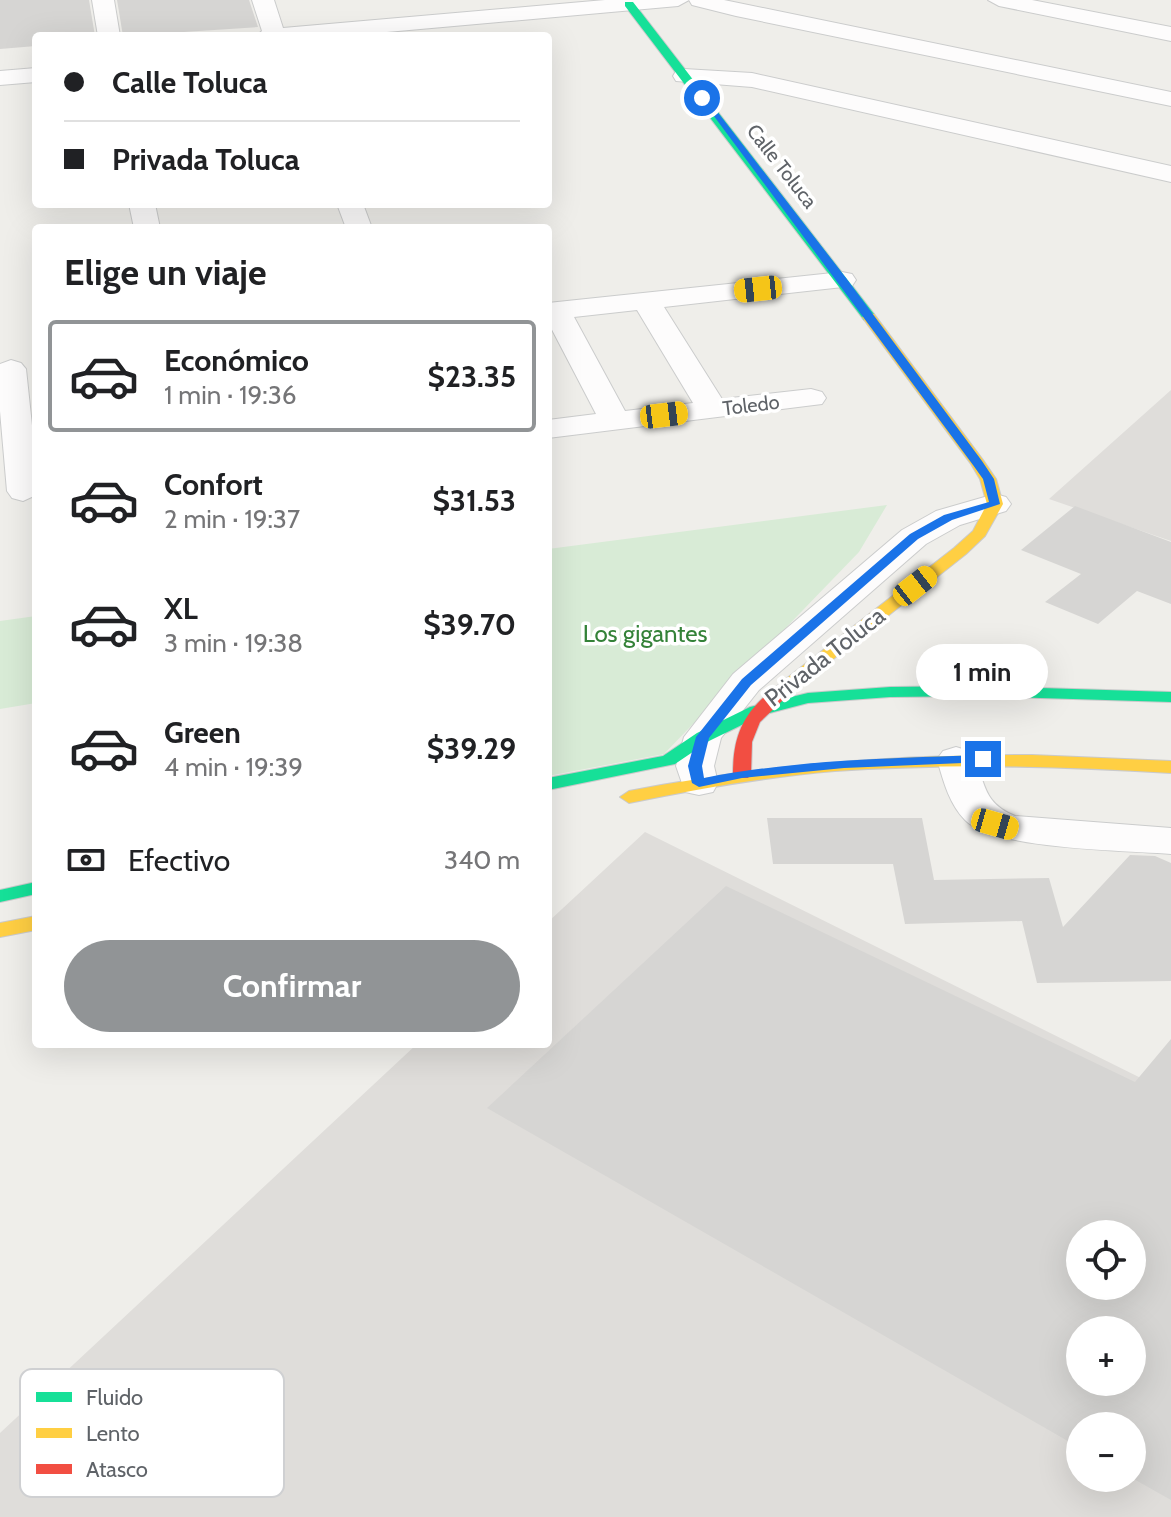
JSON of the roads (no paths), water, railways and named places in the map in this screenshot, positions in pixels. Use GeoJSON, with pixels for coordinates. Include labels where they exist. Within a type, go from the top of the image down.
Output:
{"type":"FeatureCollection","features":[{"type":"Feature","properties":{"kind":"street"},"geometry":{"type":"LineString","coordinates":[[103,0],[108,32]]}},
{"type":"Feature","properties":{"kind":"street"},"geometry":{"type":"LineString","coordinates":[[263,0],[271,32]]}},
{"type":"Feature","properties":{"kind":"street"},"geometry":{"type":"LineString","coordinates":[[428,0],[439,21]]}},
{"type":"Feature","properties":{"kind":"street"},"geometry":{"type":"LineString","coordinates":[[317,32],[598,3],[678,0]]}},
{"type":"Feature","properties":{"kind":"street"},"geometry":{"type":"LineString","coordinates":[[700,0],[1171,99]]}},
{"type":"Feature","properties":{"kind":"street"},"geometry":{"type":"LineString","coordinates":[[999,0],[1171,34]]}},
{"type":"Feature","properties":{"kind":"street","name":"Calle Toluca"},"geometry":{"type":"LineString","coordinates":[[629,4],[842,280]]}},
{"type":"Feature","properties":{"kind":"street"},"geometry":{"type":"LineString","coordinates":[[0,60],[32,57]]}},
{"type":"Feature","properties":{"kind":"street"},"geometry":{"type":"LineString","coordinates":[[0,78],[32,75]]}},
{"type":"Feature","properties":{"kind":"street"},"geometry":{"type":"LineString","coordinates":[[684,76],[752,80],[1171,174]]}},
{"type":"Feature","properties":{"kind":"street"},"geometry":{"type":"LineString","coordinates":[[615,421],[552,311],[842,280],[978,463],[988,479],[995,504]]}},
{"type":"Feature","properties":{"kind":"street"},"geometry":{"type":"LineString","coordinates":[[646,301],[713,410]]}},
{"type":"Feature","properties":{"kind":"street"},"geometry":{"type":"LineString","coordinates":[[16,368],[20,492]]}},
{"type":"Feature","properties":{"kind":"street","name":"Toledo"},"geometry":{"type":"LineString","coordinates":[[552,429],[811,398]]}},
{"type":"Feature","properties":{"kind":"street","name":"Privada Toluca"},"geometry":{"type":"LineString","coordinates":[[703,737],[756,711],[960,551],[979,533],[995,504]]}},
{"type":"Feature","properties":{"kind":"street","name":"Privada Toluca"},"geometry":{"type":"LineString","coordinates":[[699,783],[695,766],[703,737],[746,682],[914,537],[948,518],[995,504]]}},
{"type":"Feature","properties":{"kind":"street","name":"Privada Toluca"},"geometry":{"type":"LineString","coordinates":[[756,711],[808,698],[890,692],[1056,692],[1171,697]]}},
{"type":"Feature","properties":{"kind":"street","name":"Privada Toluca"},"geometry":{"type":"LineString","coordinates":[[742,774],[741,745],[756,711]]}},
{"type":"Feature","properties":{"kind":"street"},"geometry":{"type":"LineString","coordinates":[[552,783],[669,760],[703,737]]}},
{"type":"Feature","properties":{"kind":"street"},"geometry":{"type":"LineString","coordinates":[[956,759],[974,809],[995,824],[1171,841]]}},
{"type":"Feature","properties":{"kind":"street"},"geometry":{"type":"LineString","coordinates":[[614,800],[742,774],[844,764],[956,759],[1171,767]]}},
{"type":"Feature","properties":{"kind":"street"},"geometry":{"type":"LineString","coordinates":[[0,896],[32,889]]}},
{"type":"Feature","properties":{"kind":"street"},"geometry":{"type":"LineString","coordinates":[[0,930],[32,924]]}},
{"type":"Feature","properties":{"kind":"park label","name":"Los gigantes"},"geometry":{"type":"Point","coordinates":[645,634]}}]}
